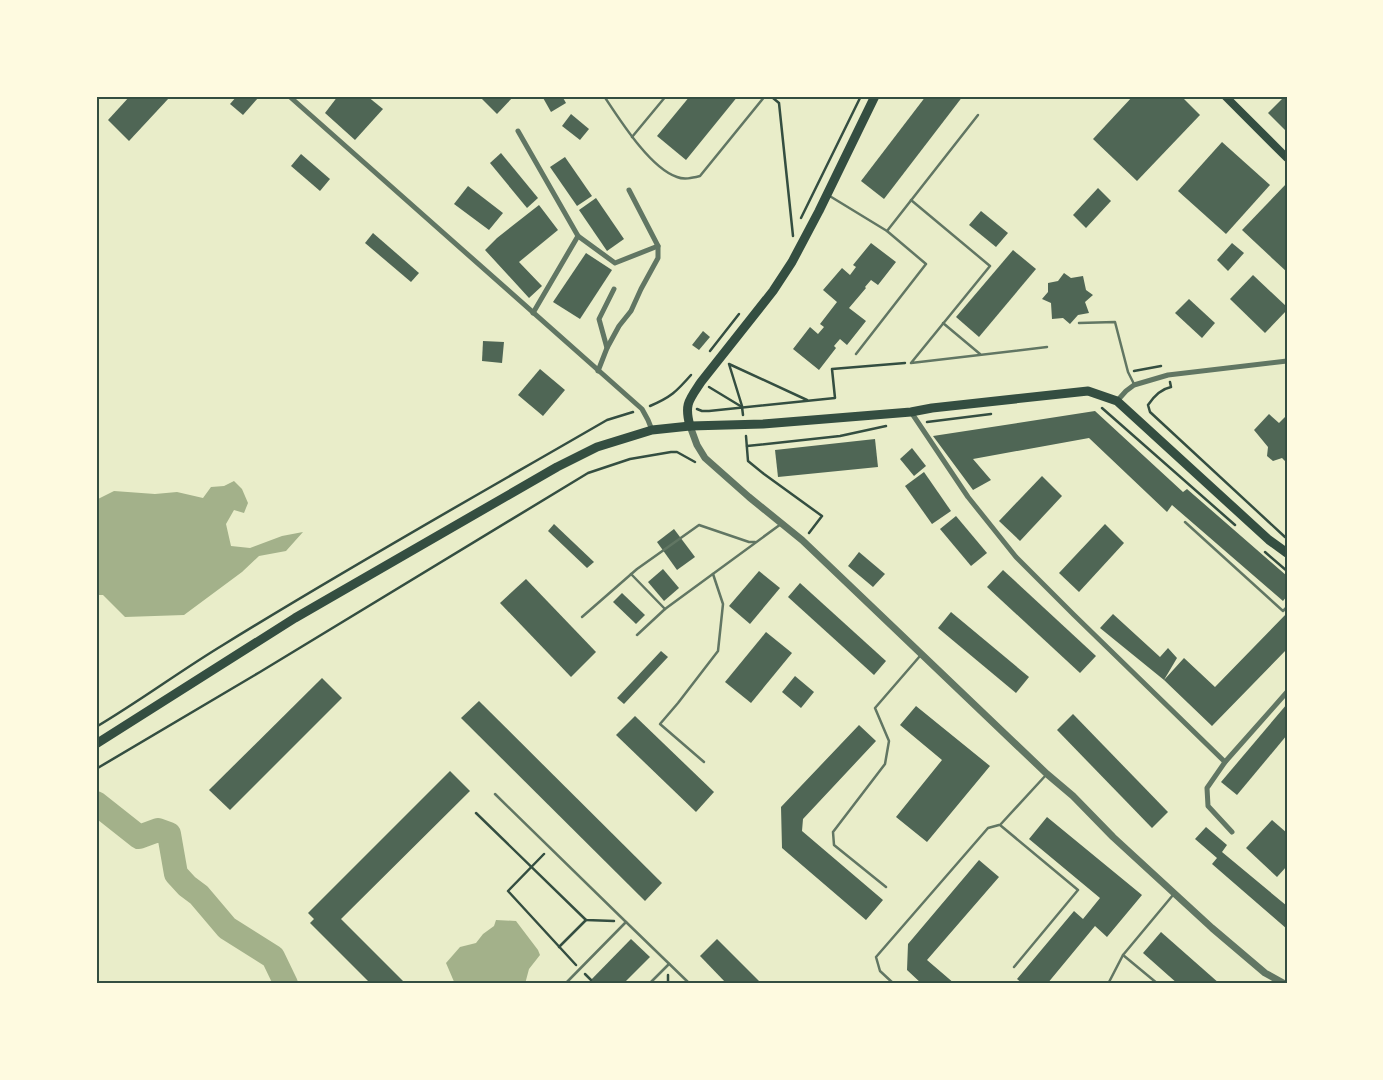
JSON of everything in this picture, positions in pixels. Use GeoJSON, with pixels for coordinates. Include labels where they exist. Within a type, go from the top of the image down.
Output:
{"type":"FeatureCollection","features":[{"type":"Feature","properties":{"kind":"main road"},"geometry":{"type":"LineString","coordinates":[[690,426],[686,412],[690,397],[773,291],[792,262],[874,96]]}},
{"type":"Feature","properties":{"kind":"main road"},"geometry":{"type":"LineString","coordinates":[[1227,97],[1287,158]]}},
{"type":"Feature","properties":{"kind":"main road"},"geometry":{"type":"LineString","coordinates":[[96,744],[295,618],[558,467],[597,446],[652,430],[911,412],[1088,391],[1117,401],[1269,540],[1287,553]]}},
{"type":"Feature","properties":{"kind":"street"},"geometry":{"type":"LineString","coordinates":[[289,96],[642,409],[652,430]]}},
{"type":"Feature","properties":{"kind":"street"},"geometry":{"type":"LineString","coordinates":[[518,131],[578,236],[616,263],[658,246]]}},
{"type":"Feature","properties":{"kind":"street"},"geometry":{"type":"LineString","coordinates":[[598,371],[607,348],[619,326],[631,311],[641,288],[658,258],[658,246],[629,190]]}},
{"type":"Feature","properties":{"kind":"street"},"geometry":{"type":"LineString","coordinates":[[533,312],[578,236]]}},
{"type":"Feature","properties":{"kind":"street"},"geometry":{"type":"LineString","coordinates":[[607,348],[600,319],[614,289]]}},
{"type":"Feature","properties":{"kind":"street"},"geometry":{"type":"LineString","coordinates":[[1117,401],[1134,385],[1168,375],[1287,361]]}},
{"type":"Feature","properties":{"kind":"street"},"geometry":{"type":"LineString","coordinates":[[911,412],[968,497],[1016,557],[1225,762]]}},
{"type":"Feature","properties":{"kind":"street"},"geometry":{"type":"LineString","coordinates":[[690,426],[697,445],[705,458],[802,540],[1174,894],[1266,973],[1285,984]]}},
{"type":"Feature","properties":{"kind":"street"},"geometry":{"type":"LineString","coordinates":[[1232,832],[1208,806],[1207,788],[1225,762],[1287,692]]}},
{"type":"Feature","properties":{"kind":"lane"},"geometry":{"type":"LineString","coordinates":[[604,96],[632,137],[650,157],[670,174],[679,178],[700,176],[766,96]]}},
{"type":"Feature","properties":{"kind":"lane"},"geometry":{"type":"LineString","coordinates":[[632,137],[666,96]]}},
{"type":"Feature","properties":{"kind":"lane"},"geometry":{"type":"LineString","coordinates":[[887,231],[978,115]]}},
{"type":"Feature","properties":{"kind":"lane"},"geometry":{"type":"LineString","coordinates":[[827,194],[887,231],[926,264],[856,354]]}},
{"type":"Feature","properties":{"kind":"lane"},"geometry":{"type":"LineString","coordinates":[[911,200],[990,266],[911,363]]}},
{"type":"Feature","properties":{"kind":"lane"},"geometry":{"type":"LineString","coordinates":[[1079,323],[1115,322],[1128,372],[1134,385]]}},
{"type":"Feature","properties":{"kind":"lane"},"geometry":{"type":"LineString","coordinates":[[943,323],[981,355]]}},
{"type":"Feature","properties":{"kind":"lane"},"geometry":{"type":"LineString","coordinates":[[911,363],[1046,347]]}},
{"type":"Feature","properties":{"kind":"lane"},"geometry":{"type":"LineString","coordinates":[[1184,522],[1282,611],[1287,607]]}},
{"type":"Feature","properties":{"kind":"lane"},"geometry":{"type":"LineString","coordinates":[[637,636],[665,609],[782,523]]}},
{"type":"Feature","properties":{"kind":"lane"},"geometry":{"type":"LineString","coordinates":[[582,617],[637,568],[699,525],[749,542],[755,542]]}},
{"type":"Feature","properties":{"kind":"lane"},"geometry":{"type":"LineString","coordinates":[[631,574],[665,609]]}},
{"type":"Feature","properties":{"kind":"lane"},"geometry":{"type":"LineString","coordinates":[[704,762],[660,724],[718,651],[723,604],[713,574]]}},
{"type":"Feature","properties":{"kind":"lane"},"geometry":{"type":"LineString","coordinates":[[886,886],[834,845],[833,832],[884,764],[889,741],[875,708],[921,655]]}},
{"type":"Feature","properties":{"kind":"lane"},"geometry":{"type":"LineString","coordinates":[[894,984],[880,971],[876,957],[988,828],[1000,825],[1047,774]]}},
{"type":"Feature","properties":{"kind":"lane"},"geometry":{"type":"LineString","coordinates":[[495,794],[690,984]]}},
{"type":"Feature","properties":{"kind":"lane"},"geometry":{"type":"LineString","coordinates":[[1000,825],[1078,890],[1014,967]]}},
{"type":"Feature","properties":{"kind":"lane"},"geometry":{"type":"LineString","coordinates":[[1108,984],[1124,955],[1174,894]]}},
{"type":"Feature","properties":{"kind":"lane"},"geometry":{"type":"LineString","coordinates":[[565,984],[626,922]]}},
{"type":"Feature","properties":{"kind":"lane"},"geometry":{"type":"LineString","coordinates":[[1124,955],[1158,984]]}},
{"type":"Feature","properties":{"kind":"lane"},"geometry":{"type":"LineString","coordinates":[[650,984],[669,964]]}},
{"type":"Feature","properties":{"kind":"path"},"geometry":{"type":"LineString","coordinates":[[770,96],[779,103],[793,236]]}},
{"type":"Feature","properties":{"kind":"path"},"geometry":{"type":"LineString","coordinates":[[801,218],[861,96]]}},
{"type":"Feature","properties":{"kind":"path"},"geometry":{"type":"LineString","coordinates":[[790,242],[797,227]]}},
{"type":"Feature","properties":{"kind":"path"},"geometry":{"type":"LineString","coordinates":[[708,354],[742,311]]}},
{"type":"Feature","properties":{"kind":"path"},"geometry":{"type":"LineString","coordinates":[[696,403],[696,408],[702,411],[835,398],[832,369],[911,363]]}},
{"type":"Feature","properties":{"kind":"path"},"geometry":{"type":"LineString","coordinates":[[802,540],[822,516],[748,461],[742,407],[729,364],[807,401]]}},
{"type":"Feature","properties":{"kind":"path"},"geometry":{"type":"LineString","coordinates":[[1128,372],[1167,365],[1171,387],[1165,388],[1151,400],[1148,406],[1150,412],[1287,538]]}},
{"type":"Feature","properties":{"kind":"path"},"geometry":{"type":"LineString","coordinates":[[96,727],[119,714],[222,646],[465,502],[608,420],[667,399],[679,389],[697,368]]}},
{"type":"Feature","properties":{"kind":"path"},"geometry":{"type":"LineString","coordinates":[[705,393],[710,388],[742,407]]}},
{"type":"Feature","properties":{"kind":"path"},"geometry":{"type":"LineString","coordinates":[[1100,406],[1235,525]]}},
{"type":"Feature","properties":{"kind":"path"},"geometry":{"type":"LineString","coordinates":[[918,423],[993,414]]}},
{"type":"Feature","properties":{"kind":"path"},"geometry":{"type":"LineString","coordinates":[[747,446],[840,436],[894,426]]}},
{"type":"Feature","properties":{"kind":"path"},"geometry":{"type":"LineString","coordinates":[[98,768],[588,473],[630,459],[677,452],[700,467]]}},
{"type":"Feature","properties":{"kind":"path"},"geometry":{"type":"LineString","coordinates":[[1264,552],[1287,571]]}},
{"type":"Feature","properties":{"kind":"path"},"geometry":{"type":"LineString","coordinates":[[476,813],[586,920],[626,922]]}},
{"type":"Feature","properties":{"kind":"path"},"geometry":{"type":"LineString","coordinates":[[550,848],[508,891],[580,968]]}},
{"type":"Feature","properties":{"kind":"path"},"geometry":{"type":"LineString","coordinates":[[559,947],[586,920]]}},
{"type":"Feature","properties":{"kind":"shaded area"},"geometry":{"type":"Polygon","coordinates":[[[234,481],[242,489],[248,503],[244,513],[234,510],[226,524],[231,546],[250,548],[282,536],[303,532],[286,551],[259,556],[242,572],[184,615],[125,617],[103,595],[96,595],[96,500],[114,491],[155,494],[177,492],[203,498],[211,487],[224,486],[234,481]]]}},
{"type":"Feature","properties":{"kind":"shaded area"},"geometry":{"type":"Polygon","coordinates":[[[496,920],[516,921],[538,950],[540,955],[529,969],[525,984],[455,984],[446,963],[460,947],[476,943],[483,934],[494,926],[496,920]]]}},
{"type":"Feature","properties":{"kind":"building"},"geometry":{"type":"Polygon","coordinates":[[[130,96],[167,96],[169,98],[129,141],[108,120],[130,96]]]}},
{"type":"Feature","properties":{"kind":"building"},"geometry":{"type":"Polygon","coordinates":[[[237,96],[256,96],[258,98],[243,115],[230,104],[237,96]]]}},
{"type":"Feature","properties":{"kind":"building"},"geometry":{"type":"Polygon","coordinates":[[[338,96],[367,96],[383,109],[355,140],[325,113],[338,96]]]}},
{"type":"Feature","properties":{"kind":"building"},"geometry":{"type":"Polygon","coordinates":[[[479,96],[514,96],[497,114],[479,96]]]}},
{"type":"Feature","properties":{"kind":"building"},"geometry":{"type":"Polygon","coordinates":[[[542,96],[562,96],[566,103],[551,112],[542,96]]]}},
{"type":"Feature","properties":{"kind":"building"},"geometry":{"type":"Polygon","coordinates":[[[690,96],[738,96],[686,160],[657,136],[690,96]]]}},
{"type":"Feature","properties":{"kind":"building"},"geometry":{"type":"Polygon","coordinates":[[[926,96],[963,96],[884,199],[861,181],[926,96]]]}},
{"type":"Feature","properties":{"kind":"building"},"geometry":{"type":"Polygon","coordinates":[[[1133,96],[1181,96],[1200,115],[1137,181],[1093,139],[1133,96]]]}},
{"type":"Feature","properties":{"kind":"building"},"geometry":{"type":"Polygon","coordinates":[[[1287,96],[1287,132],[1268,113],[1287,96]]]}},
{"type":"Feature","properties":{"kind":"building"},"geometry":{"type":"Polygon","coordinates":[[[571,114],[589,129],[580,140],[562,126],[571,114]]]}},
{"type":"Feature","properties":{"kind":"building"},"geometry":{"type":"Polygon","coordinates":[[[1222,142],[1270,185],[1226,234],[1178,191],[1222,142]]]}},
{"type":"Feature","properties":{"kind":"building"},"geometry":{"type":"Polygon","coordinates":[[[501,153],[538,198],[527,208],[490,163],[501,153]]]}},
{"type":"Feature","properties":{"kind":"building"},"geometry":{"type":"Polygon","coordinates":[[[301,154],[330,179],[320,191],[291,166],[301,154]]]}},
{"type":"Feature","properties":{"kind":"building"},"geometry":{"type":"Polygon","coordinates":[[[565,157],[592,196],[577,206],[550,167],[565,157]]]}},
{"type":"Feature","properties":{"kind":"building"},"geometry":{"type":"Polygon","coordinates":[[[1287,183],[1287,272],[1242,230],[1287,183]]]}},
{"type":"Feature","properties":{"kind":"building"},"geometry":{"type":"Polygon","coordinates":[[[468,186],[503,213],[489,230],[454,204],[468,186]]]}},
{"type":"Feature","properties":{"kind":"building"},"geometry":{"type":"Polygon","coordinates":[[[1098,188],[1111,201],[1086,228],[1073,215],[1098,188]]]}},
{"type":"Feature","properties":{"kind":"building"},"geometry":{"type":"Polygon","coordinates":[[[596,198],[624,239],[607,251],[579,210],[596,198]]]}},
{"type":"Feature","properties":{"kind":"building"},"geometry":{"type":"Polygon","coordinates":[[[539,205],[558,230],[519,262],[542,286],[529,298],[485,250],[497,238],[539,205]]]}},
{"type":"Feature","properties":{"kind":"building"},"geometry":{"type":"Polygon","coordinates":[[[981,211],[1008,233],[996,247],[969,225],[981,211]]]}},
{"type":"Feature","properties":{"kind":"building"},"geometry":{"type":"Polygon","coordinates":[[[373,233],[419,273],[411,282],[365,243],[373,233]]]}},
{"type":"Feature","properties":{"kind":"building"},"geometry":{"type":"Polygon","coordinates":[[[871,243],[896,262],[878,285],[871,280],[849,308],[866,321],[847,345],[840,339],[834,346],[836,348],[819,370],[793,349],[810,327],[818,334],[824,327],[820,324],[837,302],[823,290],[842,268],[850,275],[856,267],[853,265],[871,243]]]}},
{"type":"Feature","properties":{"kind":"building"},"geometry":{"type":"Polygon","coordinates":[[[1232,243],[1244,253],[1228,271],[1217,260],[1232,243]]]}},
{"type":"Feature","properties":{"kind":"building"},"geometry":{"type":"Polygon","coordinates":[[[1013,250],[1036,269],[979,337],[956,317],[1013,250]]]}},
{"type":"Feature","properties":{"kind":"building"},"geometry":{"type":"Polygon","coordinates":[[[586,253],[612,270],[580,319],[553,302],[586,253]]]}},
{"type":"Feature","properties":{"kind":"building"},"geometry":{"type":"Polygon","coordinates":[[[1064,273],[1071,278],[1083,276],[1086,290],[1093,295],[1085,302],[1089,313],[1078,315],[1070,324],[1063,318],[1052,319],[1051,303],[1042,299],[1048,292],[1048,283],[1058,281],[1064,273]]]}},
{"type":"Feature","properties":{"kind":"building"},"geometry":{"type":"Polygon","coordinates":[[[1253,275],[1287,307],[1287,310],[1265,333],[1230,299],[1253,275]]]}},
{"type":"Feature","properties":{"kind":"building"},"geometry":{"type":"Polygon","coordinates":[[[1189,299],[1215,323],[1202,338],[1175,313],[1189,299]]]}},
{"type":"Feature","properties":{"kind":"building"},"geometry":{"type":"Polygon","coordinates":[[[703,331],[710,337],[699,350],[692,345],[703,331]]]}},
{"type":"Feature","properties":{"kind":"building"},"geometry":{"type":"Polygon","coordinates":[[[483,341],[504,342],[502,363],[482,361],[483,341]]]}},
{"type":"Feature","properties":{"kind":"building"},"geometry":{"type":"Polygon","coordinates":[[[540,369],[565,390],[543,416],[518,395],[540,369]]]}},
{"type":"Feature","properties":{"kind":"building"},"geometry":{"type":"Polygon","coordinates":[[[1095,411],[1183,492],[1187,489],[1287,576],[1287,596],[1283,601],[1172,505],[1167,512],[1089,438],[973,459],[991,480],[973,490],[933,436],[1095,411]]]}},
{"type":"Feature","properties":{"kind":"building"},"geometry":{"type":"Polygon","coordinates":[[[1269,414],[1279,423],[1287,415],[1287,463],[1282,458],[1273,461],[1267,456],[1268,447],[1254,430],[1269,414]]]}},
{"type":"Feature","properties":{"kind":"building"},"geometry":{"type":"Polygon","coordinates":[[[875,439],[878,467],[778,477],[775,450],[875,439]]]}},
{"type":"Feature","properties":{"kind":"building"},"geometry":{"type":"Polygon","coordinates":[[[912,448],[926,466],[914,476],[900,459],[912,448]]]}},
{"type":"Feature","properties":{"kind":"building"},"geometry":{"type":"Polygon","coordinates":[[[924,472],[951,511],[932,524],[905,486],[924,472]]]}},
{"type":"Feature","properties":{"kind":"building"},"geometry":{"type":"Polygon","coordinates":[[[1042,476],[1062,496],[1020,541],[999,521],[1042,476]]]}},
{"type":"Feature","properties":{"kind":"building"},"geometry":{"type":"Polygon","coordinates":[[[956,516],[987,553],[971,566],[940,529],[956,516]]]}},
{"type":"Feature","properties":{"kind":"building"},"geometry":{"type":"Polygon","coordinates":[[[554,524],[594,562],[587,568],[548,531],[554,524]]]}},
{"type":"Feature","properties":{"kind":"building"},"geometry":{"type":"Polygon","coordinates":[[[1105,524],[1124,543],[1079,592],[1059,573],[1105,524]]]}},
{"type":"Feature","properties":{"kind":"building"},"geometry":{"type":"Polygon","coordinates":[[[674,529],[695,557],[677,570],[657,542],[674,529]]]}},
{"type":"Feature","properties":{"kind":"building"},"geometry":{"type":"Polygon","coordinates":[[[859,552],[885,574],[873,587],[848,566],[859,552]]]}},
{"type":"Feature","properties":{"kind":"building"},"geometry":{"type":"Polygon","coordinates":[[[663,569],[679,588],[664,601],[648,582],[663,569]]]}},
{"type":"Feature","properties":{"kind":"building"},"geometry":{"type":"Polygon","coordinates":[[[1003,570],[1096,656],[1080,673],[987,587],[1003,570]]]}},
{"type":"Feature","properties":{"kind":"building"},"geometry":{"type":"Polygon","coordinates":[[[759,571],[780,588],[750,624],[729,606],[759,571]]]}},
{"type":"Feature","properties":{"kind":"building"},"geometry":{"type":"Polygon","coordinates":[[[526,579],[596,652],[571,677],[500,603],[526,579]]]}},
{"type":"Feature","properties":{"kind":"building"},"geometry":{"type":"Polygon","coordinates":[[[800,583],[886,661],[874,675],[788,597],[800,583]]]}},
{"type":"Feature","properties":{"kind":"building"},"geometry":{"type":"Polygon","coordinates":[[[622,593],[645,615],[636,624],[613,602],[622,593]]]}},
{"type":"Feature","properties":{"kind":"building"},"geometry":{"type":"Polygon","coordinates":[[[951,612],[1029,677],[1016,693],[938,628],[951,612]]]}},
{"type":"Feature","properties":{"kind":"building"},"geometry":{"type":"Polygon","coordinates":[[[1287,613],[1287,649],[1212,726],[1164,680],[1184,658],[1215,687],[1287,613]]]}},
{"type":"Feature","properties":{"kind":"building"},"geometry":{"type":"Polygon","coordinates":[[[1113,614],[1160,657],[1168,648],[1177,658],[1164,680],[1100,628],[1113,614]]]}},
{"type":"Feature","properties":{"kind":"building"},"geometry":{"type":"Polygon","coordinates":[[[766,632],[792,653],[751,703],[725,682],[766,632]]]}},
{"type":"Feature","properties":{"kind":"building"},"geometry":{"type":"Polygon","coordinates":[[[661,651],[668,657],[624,704],[617,698],[661,651]]]}},
{"type":"Feature","properties":{"kind":"building"},"geometry":{"type":"Polygon","coordinates":[[[795,676],[814,692],[801,708],[782,692],[795,676]]]}},
{"type":"Feature","properties":{"kind":"building"},"geometry":{"type":"Polygon","coordinates":[[[322,678],[342,698],[230,810],[209,790],[322,678]]]}},
{"type":"Feature","properties":{"kind":"building"},"geometry":{"type":"Polygon","coordinates":[[[479,701],[662,883],[645,901],[461,718],[479,701]]]}},
{"type":"Feature","properties":{"kind":"building"},"geometry":{"type":"Polygon","coordinates":[[[1287,704],[1287,735],[1237,795],[1221,782],[1287,704]]]}},
{"type":"Feature","properties":{"kind":"building"},"geometry":{"type":"Polygon","coordinates":[[[916,706],[990,766],[927,842],[896,817],[942,760],[900,725],[916,706]]]}},
{"type":"Feature","properties":{"kind":"building"},"geometry":{"type":"Polygon","coordinates":[[[1073,714],[1168,812],[1152,828],[1057,730],[1073,714]]]}},
{"type":"Feature","properties":{"kind":"building"},"geometry":{"type":"Polygon","coordinates":[[[635,716],[714,792],[696,812],[616,735],[635,716]]]}},
{"type":"Feature","properties":{"kind":"building"},"geometry":{"type":"Polygon","coordinates":[[[859,725],[876,741],[803,819],[802,831],[883,900],[866,920],[782,848],[781,807],[859,725]]]}},
{"type":"Feature","properties":{"kind":"building"},"geometry":{"type":"Polygon","coordinates":[[[450,771],[470,791],[341,919],[406,984],[371,984],[310,923],[314,919],[308,913],[450,771]]]}},
{"type":"Feature","properties":{"kind":"building"},"geometry":{"type":"Polygon","coordinates":[[[1047,817],[1142,895],[1107,937],[1095,926],[1047,984],[1023,984],[1017,979],[1074,911],[1083,919],[1100,898],[1029,839],[1047,817]]]}},
{"type":"Feature","properties":{"kind":"building"},"geometry":{"type":"Polygon","coordinates":[[[1272,820],[1287,833],[1287,866],[1277,877],[1246,848],[1272,820]]]}},
{"type":"Feature","properties":{"kind":"building"},"geometry":{"type":"Polygon","coordinates":[[[1206,827],[1227,845],[1222,852],[1287,906],[1287,929],[1212,864],[1217,858],[1195,839],[1206,827]]]}},
{"type":"Feature","properties":{"kind":"building"},"geometry":{"type":"Polygon","coordinates":[[[979,860],[999,877],[927,960],[955,984],[922,984],[907,970],[908,944],[979,860]]]}},
{"type":"Feature","properties":{"kind":"building"},"geometry":{"type":"Polygon","coordinates":[[[1161,932],[1220,984],[1178,984],[1143,953],[1161,932]]]}},
{"type":"Feature","properties":{"kind":"building"},"geometry":{"type":"Polygon","coordinates":[[[631,939],[650,957],[623,984],[587,984],[631,939]]]}},
{"type":"Feature","properties":{"kind":"building"},"geometry":{"type":"Polygon","coordinates":[[[717,939],[762,984],[727,984],[700,956],[717,939]]]}},
{"type":"Feature","properties":{"kind":"waterway"},"geometry":{"type":"LineString","coordinates":[[96,803],[139,837],[158,830],[169,834],[176,874],[199,895],[227,928],[273,957],[286,984]]}}]}
